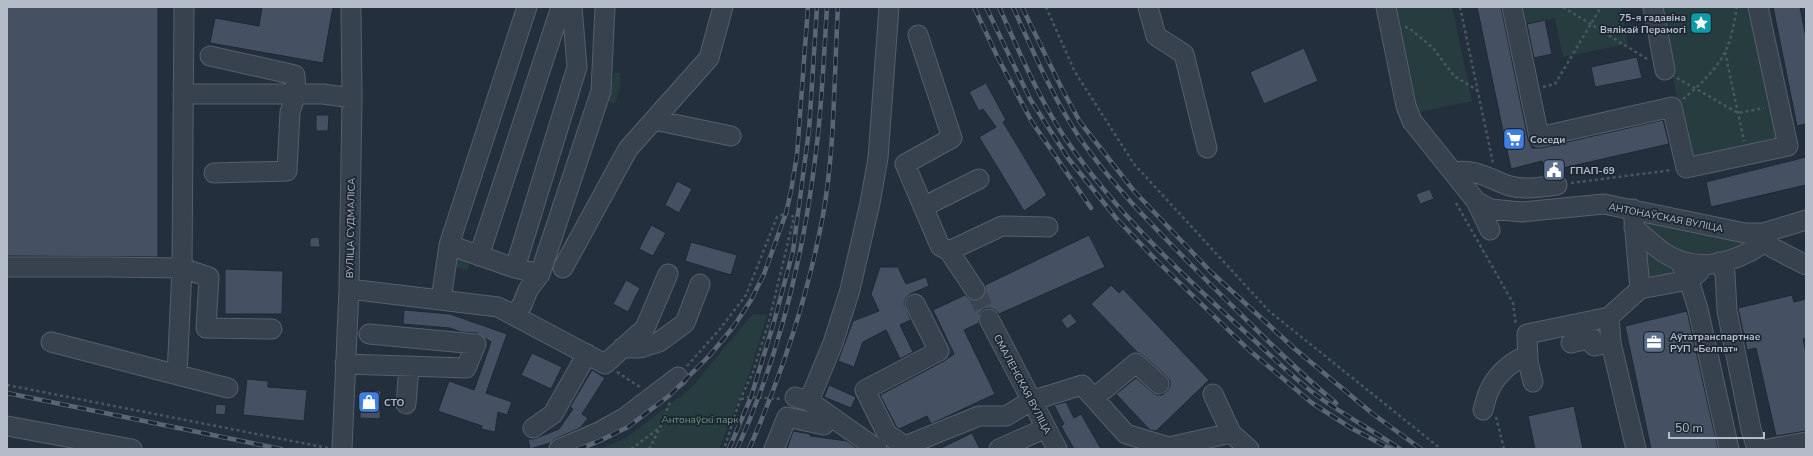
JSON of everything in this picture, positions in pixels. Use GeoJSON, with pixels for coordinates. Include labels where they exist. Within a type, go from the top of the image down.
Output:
{"type":"FeatureCollection","features":[{"type":"Feature","properties":{"kind":"street"},"geometry":{"type":"LineString","coordinates":[[177,375],[182,268],[184,7]]}},
{"type":"Feature","properties":{"kind":"street","name":"ВУЛІЦА СУДМАЛІСА"},"geometry":{"type":"LineString","coordinates":[[335,449],[345,364],[349,289],[352,98],[351,7]]}},
{"type":"Feature","properties":{"kind":"street"},"geometry":{"type":"LineString","coordinates":[[441,300],[449,245],[528,7]]}},
{"type":"Feature","properties":{"kind":"street"},"geometry":{"type":"LineString","coordinates":[[479,256],[561,7]]}},
{"type":"Feature","properties":{"kind":"street"},"geometry":{"type":"LineString","coordinates":[[515,268],[577,67],[572,7]]}},
{"type":"Feature","properties":{"kind":"street"},"geometry":{"type":"LineString","coordinates":[[513,315],[522,305],[528,290],[540,274],[601,91],[605,7]]}},
{"type":"Feature","properties":{"kind":"street"},"geometry":{"type":"LineString","coordinates":[[563,268],[628,149],[709,58],[723,7]]}},
{"type":"Feature","properties":{"kind":"street"},"geometry":{"type":"LineString","coordinates":[[877,449],[802,399],[833,343],[850,290],[870,202],[878,158],[890,7]]}},
{"type":"Feature","properties":{"kind":"street"},"geometry":{"type":"LineString","coordinates":[[1148,7],[1156,36],[1184,54],[1207,148]]}},
{"type":"Feature","properties":{"kind":"street"},"geometry":{"type":"LineString","coordinates":[[1512,7],[1539,137],[1672,107],[1686,168],[1788,146],[1758,7]]}},
{"type":"Feature","properties":{"kind":"street"},"geometry":{"type":"LineString","coordinates":[[1653,7],[1665,70]]}},
{"type":"Feature","properties":{"kind":"street","name":"АНТОНАЎСКАЯ ВУЛІЦА"},"geometry":{"type":"LineString","coordinates":[[1388,14],[1406,106],[1412,121],[1476,201],[1490,209],[1522,212],[1604,204],[1765,237],[1806,220]]}},
{"type":"Feature","properties":{"kind":"street"},"geometry":{"type":"LineString","coordinates":[[918,35],[952,138],[905,164],[940,246],[950,251],[975,290]]}},
{"type":"Feature","properties":{"kind":"street"},"geometry":{"type":"LineString","coordinates":[[210,56],[295,75],[296,94],[290,112],[287,171],[214,173]]}},
{"type":"Feature","properties":{"kind":"street"},"geometry":{"type":"LineString","coordinates":[[183,94],[324,94],[352,98]]}},
{"type":"Feature","properties":{"kind":"street"},"geometry":{"type":"LineString","coordinates":[[654,120],[731,136]]}},
{"type":"Feature","properties":{"kind":"street"},"geometry":{"type":"LineString","coordinates":[[1453,172],[1465,170],[1476,172],[1511,186],[1524,188],[1557,185]]}},
{"type":"Feature","properties":{"kind":"street"},"geometry":{"type":"LineString","coordinates":[[923,207],[979,179]]}},
{"type":"Feature","properties":{"kind":"street"},"geometry":{"type":"LineString","coordinates":[[1476,201],[1490,230]]}},
{"type":"Feature","properties":{"kind":"street"},"geometry":{"type":"LineString","coordinates":[[1633,209],[1640,289]]}},
{"type":"Feature","properties":{"kind":"street"},"geometry":{"type":"LineString","coordinates":[[950,251],[1002,226],[1048,227]]}},
{"type":"Feature","properties":{"kind":"street"},"geometry":{"type":"LineString","coordinates":[[1634,228],[1663,252],[1679,260],[1692,264],[1714,264],[1725,273],[1727,311],[1759,427],[1757,449]]}},
{"type":"Feature","properties":{"kind":"street"},"geometry":{"type":"LineString","coordinates":[[1533,382],[1528,356],[1527,334],[1609,317],[1640,289],[1689,280],[1714,264],[1749,252],[1765,237],[1773,248],[1806,265]]}},
{"type":"Feature","properties":{"kind":"street"},"geometry":{"type":"LineString","coordinates":[[449,245],[515,268],[540,274]]}},
{"type":"Feature","properties":{"kind":"street"},"geometry":{"type":"LineString","coordinates":[[1679,260],[1689,280],[1698,309],[1729,449]]}},
{"type":"Feature","properties":{"kind":"street"},"geometry":{"type":"LineString","coordinates":[[7,267],[106,266],[182,268],[209,277],[206,328],[272,329]]}},
{"type":"Feature","properties":{"kind":"street"},"geometry":{"type":"LineString","coordinates":[[349,289],[498,307],[604,364],[645,328],[668,274]]}},
{"type":"Feature","properties":{"kind":"street"},"geometry":{"type":"LineString","coordinates":[[622,348],[640,348],[659,342],[685,324],[700,284]]}},
{"type":"Feature","properties":{"kind":"street"},"geometry":{"type":"LineString","coordinates":[[915,304],[939,351],[865,390],[887,434],[905,446],[978,416],[1006,416],[1031,401],[1082,385],[1126,434],[1169,447],[1231,433]]}},
{"type":"Feature","properties":{"kind":"street"},"geometry":{"type":"LineString","coordinates":[[1609,317],[1611,343],[1636,449]]}},
{"type":"Feature","properties":{"kind":"street","name":"СМАЛЕНСКАЯ ВУЛІЦА"},"geometry":{"type":"LineString","coordinates":[[989,319],[1057,449]]}},
{"type":"Feature","properties":{"kind":"street"},"geometry":{"type":"LineString","coordinates":[[345,364],[466,368],[476,344],[369,334]]}},
{"type":"Feature","properties":{"kind":"street"},"geometry":{"type":"LineString","coordinates":[[1571,343],[1592,338],[1594,346],[1611,343]]}},
{"type":"Feature","properties":{"kind":"street"},"geometry":{"type":"LineString","coordinates":[[51,342],[228,388]]}},
{"type":"Feature","properties":{"kind":"street"},"geometry":{"type":"LineString","coordinates":[[533,428],[553,414],[587,354]]}},
{"type":"Feature","properties":{"kind":"street"},"geometry":{"type":"LineString","coordinates":[[1489,412],[1489,391],[1496,379],[1520,357],[1528,356]]}},
{"type":"Feature","properties":{"kind":"street"},"geometry":{"type":"LineString","coordinates":[[1094,398],[1136,363],[1159,384]]}},
{"type":"Feature","properties":{"kind":"street"},"geometry":{"type":"LineString","coordinates":[[406,404],[408,367]]}},
{"type":"Feature","properties":{"kind":"street"},"geometry":{"type":"LineString","coordinates":[[559,449],[599,432],[624,418],[678,377]]}},
{"type":"Feature","properties":{"kind":"street"},"geometry":{"type":"LineString","coordinates":[[1214,394],[1231,433],[1250,449]]}},
{"type":"Feature","properties":{"kind":"street"},"geometry":{"type":"LineString","coordinates":[[774,449],[787,417],[824,425]]}},
{"type":"Feature","properties":{"kind":"street"},"geometry":{"type":"LineString","coordinates":[[7,426],[132,449]]}},
{"type":"Feature","properties":{"kind":"street"},"geometry":{"type":"LineString","coordinates":[[999,449],[1046,428]]}},
{"type":"Feature","properties":{"kind":"street"},"geometry":{"type":"LineString","coordinates":[[1768,449],[1806,442]]}},
{"type":"Feature","properties":{"kind":"path"},"geometry":{"type":"LineString","coordinates":[[1046,7],[1075,72],[1134,164],[1269,310],[1441,449]]}},
{"type":"Feature","properties":{"kind":"path"},"geometry":{"type":"LineString","coordinates":[[1460,7],[1494,164]]}},
{"type":"Feature","properties":{"kind":"path"},"geometry":{"type":"LineString","coordinates":[[1563,7],[1696,89],[1738,113],[1778,105]]}},
{"type":"Feature","properties":{"kind":"path"},"geometry":{"type":"LineString","coordinates":[[1529,90],[1555,84],[1601,7]]}},
{"type":"Feature","properties":{"kind":"path"},"geometry":{"type":"LineString","coordinates":[[1672,107],[1696,89],[1712,72],[1725,52],[1732,30],[1736,7]]}},
{"type":"Feature","properties":{"kind":"path"},"geometry":{"type":"LineString","coordinates":[[1388,14],[1409,28],[1433,48],[1454,76],[1478,90]]}},
{"type":"Feature","properties":{"kind":"path"},"geometry":{"type":"LineString","coordinates":[[1725,52],[1747,155]]}},
{"type":"Feature","properties":{"kind":"path"},"geometry":{"type":"LineString","coordinates":[[1557,185],[1686,168]]}},
{"type":"Feature","properties":{"kind":"path"},"geometry":{"type":"LineString","coordinates":[[1455,199],[1461,213],[1513,303],[1516,326]]}},
{"type":"Feature","properties":{"kind":"path"},"geometry":{"type":"LineString","coordinates":[[678,377],[720,329],[746,295],[777,217],[786,213],[794,216],[769,321],[753,372],[740,400],[724,449]]}},
{"type":"Feature","properties":{"kind":"path"},"geometry":{"type":"LineString","coordinates":[[7,385],[335,449]]}},
{"type":"Feature","properties":{"kind":"path"},"geometry":{"type":"LineString","coordinates":[[740,400],[751,397],[778,400],[802,399]]}},
{"type":"Feature","properties":{"kind":"path"},"geometry":{"type":"LineString","coordinates":[[649,449],[667,412]]}},
{"type":"Feature","properties":{"kind":"path"},"geometry":{"type":"LineString","coordinates":[[1489,412],[1504,449]]}},
{"type":"Feature","properties":{"kind":"path"},"geometry":{"type":"LineString","coordinates":[[631,449],[660,428]]}},
{"type":"Feature","properties":{"kind":"green space"},"geometry":{"type":"Polygon","coordinates":[[[1393,7],[1452,7],[1472,101],[1414,113],[1393,7]]]}},
{"type":"Feature","properties":{"kind":"green space"},"geometry":{"type":"Polygon","coordinates":[[[1523,7],[1621,7],[1628,44],[1563,57],[1555,18],[1526,24],[1523,7]]]}},
{"type":"Feature","properties":{"kind":"green space"},"geometry":{"type":"Polygon","coordinates":[[[1660,7],[1750,7],[1781,144],[1689,164],[1660,7]]]}},
{"type":"Feature","properties":{"kind":"green space"},"geometry":{"type":"Polygon","coordinates":[[[614,73],[620,73],[620,87],[615,103],[608,101],[612,90],[608,89],[609,83],[613,83],[614,73]]]}},
{"type":"Feature","properties":{"kind":"green space"},"geometry":{"type":"Polygon","coordinates":[[[1644,221],[1751,241],[1731,250],[1695,255],[1672,248],[1643,226],[1644,221]]]}},
{"type":"Feature","properties":{"kind":"green space"},"geometry":{"type":"Polygon","coordinates":[[[1642,246],[1677,271],[1673,274],[1647,278],[1642,246]]]}},
{"type":"Feature","properties":{"kind":"green space"},"geometry":{"type":"Polygon","coordinates":[[[460,257],[470,259],[468,270],[452,267],[454,260],[460,257]]]}},
{"type":"Feature","properties":{"kind":"green space","name":"Антонаўскі парк"},"geometry":{"type":"Polygon","coordinates":[[[753,314],[767,315],[750,372],[719,449],[600,449],[626,438],[690,389],[753,314]]]}},
{"type":"Feature","properties":{"kind":"building"},"geometry":{"type":"Polygon","coordinates":[[[7,7],[158,7],[158,257],[7,256],[7,7]]]}},
{"type":"Feature","properties":{"kind":"building"},"geometry":{"type":"Polygon","coordinates":[[[262,7],[333,7],[323,63],[210,43],[215,18],[259,26],[262,7]]]}},
{"type":"Feature","properties":{"kind":"building"},"geometry":{"type":"Polygon","coordinates":[[[1477,7],[1501,7],[1528,139],[1532,148],[1541,148],[1663,120],[1669,144],[1545,172],[1542,161],[1511,169],[1477,7]]]}},
{"type":"Feature","properties":{"kind":"building"},"geometry":{"type":"Polygon","coordinates":[[[1773,7],[1800,7],[1806,38],[1806,124],[1797,126],[1773,7]]]}},
{"type":"Feature","properties":{"kind":"building"},"geometry":{"type":"Polygon","coordinates":[[[1545,20],[1552,54],[1534,58],[1527,24],[1545,20]]]}},
{"type":"Feature","properties":{"kind":"building"},"geometry":{"type":"Polygon","coordinates":[[[1304,48],[1318,81],[1264,104],[1250,72],[1304,48]]]}},
{"type":"Feature","properties":{"kind":"building"},"geometry":{"type":"Polygon","coordinates":[[[1637,57],[1642,78],[1595,87],[1591,67],[1637,57]]]}},
{"type":"Feature","properties":{"kind":"building"},"geometry":{"type":"Polygon","coordinates":[[[986,83],[1006,120],[1003,122],[1047,195],[1024,211],[979,137],[996,127],[983,109],[979,111],[969,92],[986,83]]]}},
{"type":"Feature","properties":{"kind":"building"},"geometry":{"type":"Polygon","coordinates":[[[316,115],[329,115],[328,131],[316,131],[316,115]]]}},
{"type":"Feature","properties":{"kind":"building"},"geometry":{"type":"Polygon","coordinates":[[[1806,157],[1806,185],[1711,207],[1706,182],[1806,157]]]}},
{"type":"Feature","properties":{"kind":"building"},"geometry":{"type":"Polygon","coordinates":[[[677,181],[692,189],[679,213],[665,205],[677,181]]]}},
{"type":"Feature","properties":{"kind":"building"},"geometry":{"type":"Polygon","coordinates":[[[1430,189],[1434,199],[1420,204],[1416,194],[1430,189]]]}},
{"type":"Feature","properties":{"kind":"building"},"geometry":{"type":"Polygon","coordinates":[[[651,225],[666,233],[653,256],[639,249],[651,225]]]}},
{"type":"Feature","properties":{"kind":"building"},"geometry":{"type":"Polygon","coordinates":[[[1089,235],[1105,267],[999,314],[995,310],[989,308],[984,309],[980,313],[979,323],[964,330],[995,394],[931,424],[927,416],[899,429],[880,395],[944,361],[954,354],[933,310],[965,295],[970,300],[981,299],[985,294],[985,285],[1089,235]]]}},
{"type":"Feature","properties":{"kind":"building"},"geometry":{"type":"Polygon","coordinates":[[[319,237],[320,247],[310,247],[310,238],[319,237]]]}},
{"type":"Feature","properties":{"kind":"building"},"geometry":{"type":"Polygon","coordinates":[[[691,242],[737,255],[731,275],[685,261],[691,242]]]}},
{"type":"Feature","properties":{"kind":"building"},"geometry":{"type":"Polygon","coordinates":[[[880,267],[898,267],[906,284],[926,277],[929,286],[910,294],[906,298],[904,304],[911,320],[900,325],[913,352],[900,359],[886,330],[863,342],[854,367],[838,361],[853,321],[879,311],[871,294],[880,267]]]}},
{"type":"Feature","properties":{"kind":"building"},"geometry":{"type":"Polygon","coordinates":[[[225,269],[283,271],[282,314],[225,314],[225,269]]]}},
{"type":"Feature","properties":{"kind":"building"},"geometry":{"type":"Polygon","coordinates":[[[626,280],[640,288],[628,312],[613,304],[626,280]]]}},
{"type":"Feature","properties":{"kind":"building"},"geometry":{"type":"Polygon","coordinates":[[[1111,285],[1119,293],[1123,289],[1209,380],[1156,431],[1150,430],[1116,394],[1136,378],[1152,392],[1157,395],[1162,395],[1170,386],[1170,381],[1143,355],[1137,352],[1091,304],[1111,285]]]}},
{"type":"Feature","properties":{"kind":"building"},"geometry":{"type":"Polygon","coordinates":[[[1792,295],[1794,302],[1806,299],[1806,338],[1803,339],[1806,352],[1806,431],[1776,436],[1756,348],[1747,350],[1738,308],[1792,295]]]}},
{"type":"Feature","properties":{"kind":"building"},"geometry":{"type":"Polygon","coordinates":[[[404,310],[450,314],[507,334],[486,393],[512,402],[507,415],[498,412],[495,432],[481,429],[482,426],[438,411],[449,381],[474,390],[491,342],[477,333],[461,332],[450,328],[403,324],[404,310]]]}},
{"type":"Feature","properties":{"kind":"building"},"geometry":{"type":"Polygon","coordinates":[[[1687,311],[1718,449],[1651,449],[1625,326],[1687,311]]]}},
{"type":"Feature","properties":{"kind":"building"},"geometry":{"type":"Polygon","coordinates":[[[1070,313],[1077,322],[1067,329],[1061,320],[1070,313]]]}},
{"type":"Feature","properties":{"kind":"building"},"geometry":{"type":"Polygon","coordinates":[[[532,353],[562,367],[551,389],[521,375],[532,353]]]}},
{"type":"Feature","properties":{"kind":"building"},"geometry":{"type":"Polygon","coordinates":[[[592,370],[605,378],[582,414],[588,418],[580,428],[555,439],[550,443],[530,449],[528,439],[534,439],[559,429],[573,409],[570,407],[592,370]]]}},
{"type":"Feature","properties":{"kind":"building"},"geometry":{"type":"Polygon","coordinates":[[[247,379],[268,381],[268,387],[307,390],[304,421],[243,415],[247,379]]]}},
{"type":"Feature","properties":{"kind":"building"},"geometry":{"type":"Polygon","coordinates":[[[829,385],[856,397],[851,408],[824,397],[829,385]]]}},
{"type":"Feature","properties":{"kind":"building"},"geometry":{"type":"Polygon","coordinates":[[[360,390],[381,391],[380,419],[360,418],[360,390]]]}},
{"type":"Feature","properties":{"kind":"building"},"geometry":{"type":"Polygon","coordinates":[[[1066,402],[1074,418],[1081,414],[1101,449],[1074,449],[1061,426],[1064,424],[1054,405],[1066,402]]]}},
{"type":"Feature","properties":{"kind":"building"},"geometry":{"type":"Polygon","coordinates":[[[216,404],[226,405],[225,415],[215,414],[216,404]]]}},
{"type":"Feature","properties":{"kind":"building"},"geometry":{"type":"Polygon","coordinates":[[[1574,406],[1583,449],[1535,449],[1528,416],[1574,406]]]}},
{"type":"Feature","properties":{"kind":"building"},"geometry":{"type":"Polygon","coordinates":[[[793,431],[810,434],[810,436],[847,441],[858,449],[787,449],[793,431]]]}},
{"type":"Feature","properties":{"kind":"building"},"geometry":{"type":"Polygon","coordinates":[[[972,433],[980,449],[939,449],[972,433]]]}},
{"type":"Feature","properties":{"kind":"tunnel"},"geometry":{"type":"LineString","coordinates":[[975,290],[989,319]]}},
{"type":"Feature","properties":{"kind":"railway"},"geometry":{"type":"LineString","coordinates":[[578,449],[628,427],[670,395],[710,355],[734,326],[751,300],[764,274],[786,213],[791,191],[797,155],[808,7]]}},
{"type":"Feature","properties":{"kind":"railway"},"geometry":{"type":"LineString","coordinates":[[729,449],[751,397],[774,322],[793,251],[809,130],[817,7]]}},
{"type":"Feature","properties":{"kind":"railway"},"geometry":{"type":"LineString","coordinates":[[737,449],[765,378],[788,304],[797,266],[811,190],[816,152],[827,7]]}},
{"type":"Feature","properties":{"kind":"railway"},"geometry":{"type":"LineString","coordinates":[[749,449],[761,421],[793,334],[817,245],[830,164],[834,112],[838,7]]}},
{"type":"Feature","properties":{"kind":"railway"},"geometry":{"type":"LineString","coordinates":[[974,7],[997,56],[1032,122],[1091,208]]}},
{"type":"Feature","properties":{"kind":"railway"},"geometry":{"type":"LineString","coordinates":[[986,7],[1030,99],[1068,158],[1116,218],[1157,261],[1249,350],[1312,403],[1351,428],[1391,449]]}},
{"type":"Feature","properties":{"kind":"railway"},"geometry":{"type":"LineString","coordinates":[[999,7],[1029,74],[1055,122],[1084,165],[1126,215],[1171,262],[1302,384],[1332,406],[1400,449]]}},
{"type":"Feature","properties":{"kind":"railway"},"geometry":{"type":"LineString","coordinates":[[1013,7],[1043,73],[1060,106],[1093,157],[1141,213],[1210,284],[1287,360],[1336,403]]}},
{"type":"Feature","properties":{"kind":"railway"},"geometry":{"type":"LineString","coordinates":[[1022,7],[1062,89],[1080,122],[1134,191],[1211,272],[1295,349],[1373,414],[1421,449]]}},
{"type":"Feature","properties":{"kind":"railway"},"geometry":{"type":"LineString","coordinates":[[7,393],[281,449]]}},
{"type":"Feature","properties":{"kind":"place","name":"75-я гадавіна Вялікай Перамогі"},"geometry":{"type":"Point","coordinates":[1701,23]}},
{"type":"Feature","properties":{"kind":"place","name":"Соседи"},"geometry":{"type":"Point","coordinates":[1514,139]}},
{"type":"Feature","properties":{"kind":"place","name":"ГПАП-69"},"geometry":{"type":"Point","coordinates":[1554,170]}},
{"type":"Feature","properties":{"kind":"place","name":"Аўтатранспартнае РУП «Белпат»"},"geometry":{"type":"Point","coordinates":[1654,342]}},
{"type":"Feature","properties":{"kind":"place","name":"СТО"},"geometry":{"type":"Point","coordinates":[369,402]}}]}
